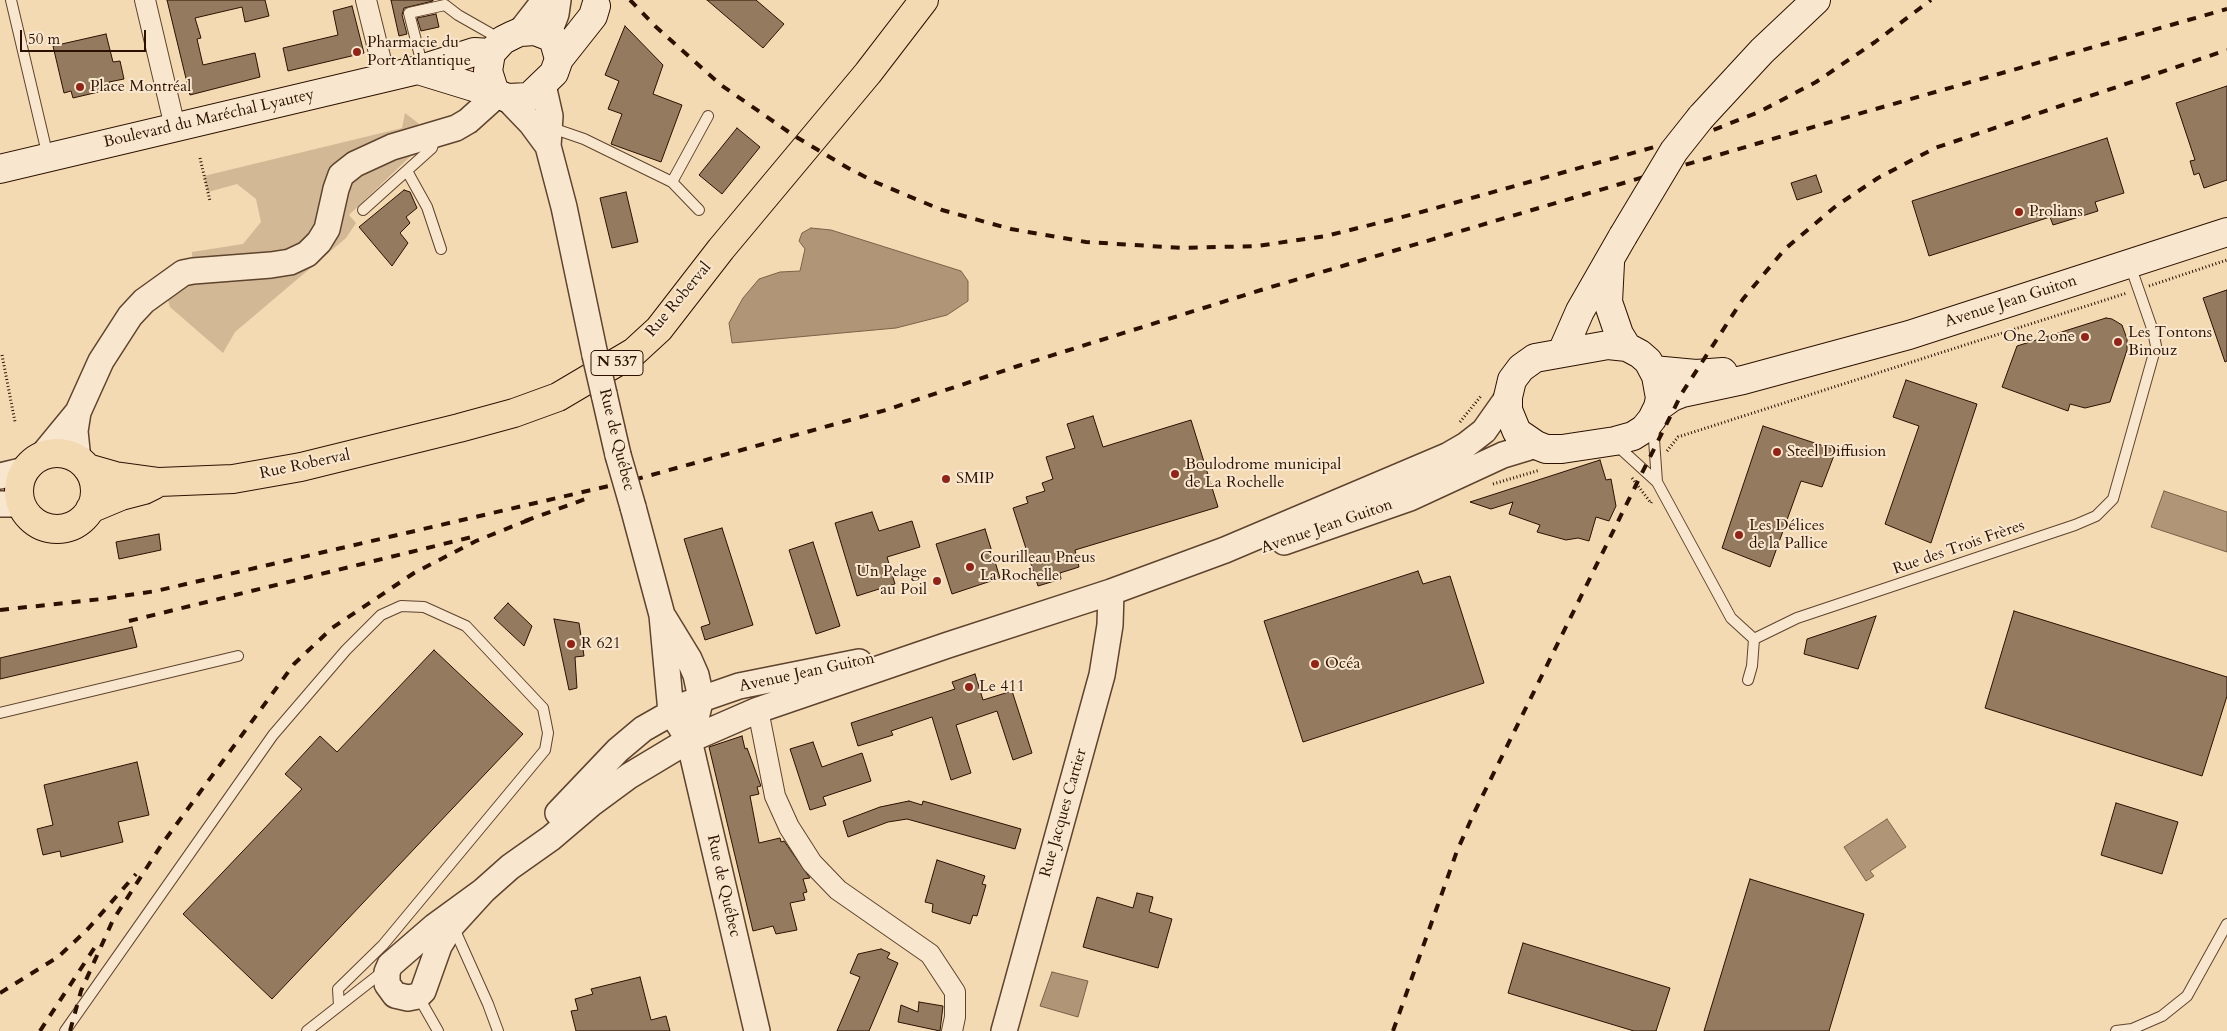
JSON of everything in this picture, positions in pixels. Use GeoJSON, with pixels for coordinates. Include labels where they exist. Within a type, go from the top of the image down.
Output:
{"type":"FeatureCollection","features":[{"type":"Feature","properties":{"kind":"main road","name":"Rue Roberval"},"geometry":{"type":"LineString","coordinates":[[82,464],[115,476],[159,482],[233,479],[301,467],[459,428],[514,413],[558,397],[634,352],[659,329],[721,249],[868,73],[924,0]]}},
{"type":"Feature","properties":{"kind":"main road"},"geometry":{"type":"LineString","coordinates":[[1562,352],[1580,311],[1674,151],[1701,117],[1756,57],[1816,0]]}},
{"type":"Feature","properties":{"kind":"main road"},"geometry":{"type":"LineString","coordinates":[[553,44],[594,16],[580,4]]}},
{"type":"Feature","properties":{"kind":"main road"},"geometry":{"type":"LineString","coordinates":[[535,31],[553,44],[554,73],[543,85],[529,97],[500,94],[488,71],[505,42],[535,31]]}},
{"type":"Feature","properties":{"kind":"main road","name":"Boulevard du Maréchal Lyautey"},"geometry":{"type":"LineString","coordinates":[[0,169],[420,69],[505,42]]}},
{"type":"Feature","properties":{"kind":"main road","name":"Boulevard du Maréchal Lyautey"},"geometry":{"type":"LineString","coordinates":[[420,69],[500,94]]}},
{"type":"Feature","properties":{"kind":"main road","name":"Avenue Jean Guiton"},"geometry":{"type":"LineString","coordinates":[[1655,413],[1672,397],[1682,393],[1794,366],[1909,335],[2227,232]]}},
{"type":"Feature","properties":{"kind":"main road"},"geometry":{"type":"LineString","coordinates":[[1617,247],[1608,302],[1619,334],[1627,347]]}},
{"type":"Feature","properties":{"kind":"main road"},"geometry":{"type":"LineString","coordinates":[[1608,345],[1627,347],[1648,361],[1659,385],[1655,413],[1638,433],[1615,441],[1562,449],[1546,449],[1536,445],[1517,432],[1508,410],[1508,397],[1512,380],[1521,368],[1535,358],[1562,352],[1608,345]]}},
{"type":"Feature","properties":{"kind":"main road","name":"Avenue Jean Guiton"},"geometry":{"type":"LineString","coordinates":[[1653,370],[1696,374],[1794,366]]}},
{"type":"Feature","properties":{"kind":"main road"},"geometry":{"type":"LineString","coordinates":[[53,453],[66,454],[82,464],[94,483],[94,500],[83,518],[73,526],[60,529],[48,528],[37,523],[10,504],[19,493],[22,468],[53,453]]}},
{"type":"Feature","properties":{"kind":"main road","name":"Rue Roberval"},"geometry":{"type":"LineString","coordinates":[[90,509],[121,496],[144,490],[159,482]]}},
{"type":"Feature","properties":{"kind":"street"},"geometry":{"type":"LineString","coordinates":[[145,0],[175,127]]}},
{"type":"Feature","properties":{"kind":"street"},"geometry":{"type":"LineString","coordinates":[[366,0],[384,77]]}},
{"type":"Feature","properties":{"kind":"street"},"geometry":{"type":"LineString","coordinates":[[505,42],[545,0]]}},
{"type":"Feature","properties":{"kind":"street"},"geometry":{"type":"LineString","coordinates":[[553,44],[556,14],[580,4]]}},
{"type":"Feature","properties":{"kind":"street","name":"Rue de Québec"},"geometry":{"type":"LineString","coordinates":[[543,85],[550,116],[549,136],[604,394],[618,455],[634,507],[687,719],[757,1031]]}},
{"type":"Feature","properties":{"kind":"street"},"geometry":{"type":"LineString","coordinates":[[82,464],[75,437],[78,412],[101,361],[124,325],[144,301],[182,273],[271,265],[290,262],[307,254],[319,242],[327,229],[336,189],[342,175],[355,164],[392,147],[456,128],[468,121],[500,94]]}},
{"type":"Feature","properties":{"kind":"street","name":"Rue de Québec"},"geometry":{"type":"LineString","coordinates":[[500,94],[549,136]]}},
{"type":"Feature","properties":{"kind":"street","name":"Avenue Jean Guiton"},"geometry":{"type":"LineString","coordinates":[[1329,516],[1466,445],[1484,431],[1508,397]]}},
{"type":"Feature","properties":{"kind":"street"},"geometry":{"type":"LineString","coordinates":[[22,468],[78,412]]}},
{"type":"Feature","properties":{"kind":"street","name":"Avenue Jean Guiton"},"geometry":{"type":"LineString","coordinates":[[687,719],[758,710],[1111,592],[1225,550],[1329,516],[1410,498],[1504,455],[1536,445]]}},
{"type":"Feature","properties":{"kind":"street","name":"Rue Jacques Cartier"},"geometry":{"type":"LineString","coordinates":[[1004,1031],[1102,675],[1110,625],[1111,592]]}},
{"type":"Feature","properties":{"kind":"street","name":"Rue de Québec"},"geometry":{"type":"LineString","coordinates":[[662,615],[689,659],[696,675],[687,719]]}},
{"type":"Feature","properties":{"kind":"street","name":"Avenue Jean Guiton"},"geometry":{"type":"LineString","coordinates":[[687,719],[749,684],[948,645]]}},
{"type":"Feature","properties":{"kind":"street"},"geometry":{"type":"LineString","coordinates":[[758,710],[775,796],[794,834],[812,863],[838,890],[930,954],[955,992],[955,1017],[952,1031]]}},
{"type":"Feature","properties":{"kind":"street"},"geometry":{"type":"LineString","coordinates":[[483,891],[452,925],[439,946],[423,991],[418,996],[402,998],[390,990],[387,978],[390,965],[435,926],[483,891],[510,867],[551,838],[591,804],[629,776],[687,719]]}},
{"type":"Feature","properties":{"kind":"street"},"geometry":{"type":"LineString","coordinates":[[510,867],[618,750],[643,729],[687,719]]}},
{"type":"Feature","properties":{"kind":"lane"},"geometry":{"type":"LineString","coordinates":[[11,0],[48,157]]}},
{"type":"Feature","properties":{"kind":"lane"},"geometry":{"type":"LineString","coordinates":[[420,69],[409,13],[445,5],[458,15],[505,42]]}},
{"type":"Feature","properties":{"kind":"lane"},"geometry":{"type":"LineString","coordinates":[[672,182],[708,116]]}},
{"type":"Feature","properties":{"kind":"lane"},"geometry":{"type":"LineString","coordinates":[[364,210],[432,148],[436,135]]}},
{"type":"Feature","properties":{"kind":"lane"},"geometry":{"type":"LineString","coordinates":[[549,136],[584,139],[672,182],[699,210]]}},
{"type":"Feature","properties":{"kind":"lane"},"geometry":{"type":"LineString","coordinates":[[407,171],[427,207],[441,249]]}},
{"type":"Feature","properties":{"kind":"lane","name":"Rue des Trois Frères"},"geometry":{"type":"LineString","coordinates":[[1754,639],[1797,618],[2075,525],[2096,516],[2113,499],[2156,346],[2153,331],[2130,264]]}},
{"type":"Feature","properties":{"kind":"lane"},"geometry":{"type":"LineString","coordinates":[[1655,413],[1657,482]]}},
{"type":"Feature","properties":{"kind":"lane"},"geometry":{"type":"LineString","coordinates":[[1615,441],[1637,465],[1657,482],[1731,618],[1754,639],[1752,666],[1748,680]]}},
{"type":"Feature","properties":{"kind":"lane"},"geometry":{"type":"LineString","coordinates":[[65,1031],[272,735],[346,650],[381,615],[401,606],[424,607],[466,626],[543,708],[548,733],[545,750],[383,945],[338,989],[339,1006]]}},
{"type":"Feature","properties":{"kind":"lane"},"geometry":{"type":"LineString","coordinates":[[0,713],[238,656]]}},
{"type":"Feature","properties":{"kind":"lane"},"geometry":{"type":"LineString","coordinates":[[2116,1031],[2132,1029],[2162,1016],[2187,996],[2227,924]]}},
{"type":"Feature","properties":{"kind":"lane"},"geometry":{"type":"LineString","coordinates":[[452,925],[488,1004],[498,1031]]}},
{"type":"Feature","properties":{"kind":"lane"},"geometry":{"type":"LineString","coordinates":[[307,1031],[390,965]]}},
{"type":"Feature","properties":{"kind":"lane"},"geometry":{"type":"LineString","coordinates":[[418,996],[438,1031]]}},
{"type":"Feature","properties":{"kind":"path"},"geometry":{"type":"LineString","coordinates":[[200,158],[210,201]]}},
{"type":"Feature","properties":{"kind":"path"},"geometry":{"type":"LineString","coordinates":[[2,355],[15,422]]}},
{"type":"Feature","properties":{"kind":"shaded area"},"geometry":{"type":"Polygon","coordinates":[[[405,113],[418,123],[416,151],[349,215],[356,223],[346,238],[235,332],[223,353],[170,307],[164,286],[193,271],[192,252],[243,244],[261,222],[256,199],[237,184],[208,192],[204,176],[402,128],[405,113]]]}},
{"type":"Feature","properties":{"kind":"shaded area"},"geometry":{"type":"Polygon","coordinates":[[[811,228],[831,230],[961,271],[968,281],[968,301],[947,315],[896,328],[732,343],[729,323],[743,298],[759,279],[780,272],[800,271],[805,249],[799,241],[802,233],[811,228]]]}},
{"type":"Feature","properties":{"kind":"shaded area"},"geometry":{"type":"Polygon","coordinates":[[[2164,491],[2227,512],[2227,552],[2151,527],[2164,491]]]}},
{"type":"Feature","properties":{"kind":"shaded area"},"geometry":{"type":"Polygon","coordinates":[[[1887,819],[1906,847],[1870,871],[1874,876],[1866,881],[1844,847],[1887,819]]]}},
{"type":"Feature","properties":{"kind":"shaded area"},"geometry":{"type":"Polygon","coordinates":[[[1052,972],[1088,981],[1078,1017],[1040,1006],[1052,972]]]}},
{"type":"Feature","properties":{"kind":"building"},"geometry":{"type":"Polygon","coordinates":[[[167,0],[265,0],[269,16],[245,22],[242,7],[195,18],[201,38],[197,39],[203,65],[255,53],[260,77],[190,95],[167,0]]]}},
{"type":"Feature","properties":{"kind":"building"},"geometry":{"type":"Polygon","coordinates":[[[391,0],[433,1],[404,8],[402,15],[407,34],[399,36],[391,0]]]}},
{"type":"Feature","properties":{"kind":"building"},"geometry":{"type":"Polygon","coordinates":[[[707,0],[756,0],[784,24],[763,48],[707,0]]]}},
{"type":"Feature","properties":{"kind":"building"},"geometry":{"type":"Polygon","coordinates":[[[352,6],[364,53],[288,71],[283,48],[338,35],[333,11],[352,6]]]}},
{"type":"Feature","properties":{"kind":"building"},"geometry":{"type":"Polygon","coordinates":[[[436,14],[439,27],[421,31],[417,18],[436,14]]]}},
{"type":"Feature","properties":{"kind":"building"},"geometry":{"type":"Polygon","coordinates":[[[625,26],[663,65],[653,94],[682,105],[661,162],[611,144],[622,114],[608,109],[619,81],[605,75],[625,26]]]}},
{"type":"Feature","properties":{"kind":"building"},"geometry":{"type":"Polygon","coordinates":[[[106,34],[113,62],[120,61],[124,79],[109,82],[111,89],[73,98],[71,91],[64,93],[53,46],[106,34]]]}},
{"type":"Feature","properties":{"kind":"building"},"geometry":{"type":"Polygon","coordinates":[[[2227,86],[2227,180],[2204,188],[2199,173],[2194,175],[2190,161],[2195,160],[2176,103],[2227,86]]]}},
{"type":"Feature","properties":{"kind":"building"},"geometry":{"type":"Polygon","coordinates":[[[737,128],[760,147],[722,194],[699,175],[737,128]]]}},
{"type":"Feature","properties":{"kind":"building"},"geometry":{"type":"Polygon","coordinates":[[[2107,138],[2124,193],[2095,202],[2098,211],[2053,225],[2050,217],[1929,256],[1912,201],[2107,138]]]}},
{"type":"Feature","properties":{"kind":"building"},"geometry":{"type":"Polygon","coordinates":[[[1816,175],[1822,192],[1797,200],[1791,183],[1816,175]]]}},
{"type":"Feature","properties":{"kind":"building"},"geometry":{"type":"Polygon","coordinates":[[[404,190],[410,192],[417,208],[406,217],[410,223],[400,233],[408,243],[392,266],[359,227],[404,190]]]}},
{"type":"Feature","properties":{"kind":"building"},"geometry":{"type":"Polygon","coordinates":[[[626,192],[638,242],[612,248],[600,198],[626,192]]]}},
{"type":"Feature","properties":{"kind":"building"},"geometry":{"type":"Polygon","coordinates":[[[2227,290],[2227,361],[2225,362],[2203,298],[2227,290]]]}},
{"type":"Feature","properties":{"kind":"building"},"geometry":{"type":"Polygon","coordinates":[[[2106,318],[2122,325],[2127,339],[2127,350],[2110,402],[2085,408],[2070,404],[2068,411],[2002,387],[2017,346],[2106,318]]]}},
{"type":"Feature","properties":{"kind":"building"},"geometry":{"type":"Polygon","coordinates":[[[1906,380],[1977,404],[1931,543],[1885,524],[1919,426],[1893,417],[1906,380]]]}},
{"type":"Feature","properties":{"kind":"building"},"geometry":{"type":"Polygon","coordinates":[[[1093,416],[1103,447],[1191,420],[1218,507],[1075,550],[1079,567],[1060,573],[1061,579],[1038,586],[1013,508],[1028,503],[1026,497],[1045,491],[1042,483],[1053,479],[1046,457],[1075,448],[1067,424],[1093,416]]]}},
{"type":"Feature","properties":{"kind":"building"},"geometry":{"type":"Polygon","coordinates":[[[1763,426],[1836,450],[1822,487],[1801,481],[1770,567],[1722,548],[1763,426]]]}},
{"type":"Feature","properties":{"kind":"building"},"geometry":{"type":"Polygon","coordinates":[[[1600,460],[1606,480],[1611,479],[1616,506],[1609,521],[1596,517],[1589,541],[1578,538],[1566,540],[1537,532],[1540,525],[1509,514],[1513,502],[1491,509],[1470,502],[1600,460]]]}},
{"type":"Feature","properties":{"kind":"building"},"geometry":{"type":"Polygon","coordinates":[[[872,512],[879,531],[912,521],[920,547],[887,557],[895,584],[857,596],[835,523],[872,512]]]}},
{"type":"Feature","properties":{"kind":"building"},"geometry":{"type":"Polygon","coordinates":[[[722,528],[753,625],[705,640],[701,627],[710,624],[684,539],[722,528]]]}},
{"type":"Feature","properties":{"kind":"building"},"geometry":{"type":"Polygon","coordinates":[[[985,529],[1000,578],[952,594],[936,544],[985,529]]]}},
{"type":"Feature","properties":{"kind":"building"},"geometry":{"type":"Polygon","coordinates":[[[159,534],[161,550],[119,559],[116,542],[159,534]]]}},
{"type":"Feature","properties":{"kind":"building"},"geometry":{"type":"Polygon","coordinates":[[[813,542],[840,626],[816,634],[789,550],[813,542]]]}},
{"type":"Feature","properties":{"kind":"building"},"geometry":{"type":"Polygon","coordinates":[[[1418,571],[1423,584],[1450,576],[1484,683],[1303,742],[1264,621],[1418,571]]]}},
{"type":"Feature","properties":{"kind":"building"},"geometry":{"type":"Polygon","coordinates":[[[508,603],[532,626],[524,646],[494,618],[508,603]]]}},
{"type":"Feature","properties":{"kind":"building"},"geometry":{"type":"Polygon","coordinates":[[[2014,611],[2227,677],[2227,696],[2202,776],[1985,708],[2014,611]]]}},
{"type":"Feature","properties":{"kind":"building"},"geometry":{"type":"Polygon","coordinates":[[[1876,616],[1858,669],[1804,654],[1807,639],[1876,616]]]}},
{"type":"Feature","properties":{"kind":"building","name":"R 621"},"geometry":{"type":"Polygon","coordinates":[[[554,619],[579,623],[584,656],[575,657],[577,688],[569,690],[554,619]]]}},
{"type":"Feature","properties":{"kind":"building"},"geometry":{"type":"Polygon","coordinates":[[[132,627],[137,647],[0,679],[0,658],[132,627]]]}},
{"type":"Feature","properties":{"kind":"building"},"geometry":{"type":"Polygon","coordinates":[[[434,650],[523,734],[272,999],[183,914],[302,789],[285,774],[320,736],[337,752],[434,650]]]}},
{"type":"Feature","properties":{"kind":"building"},"geometry":{"type":"Polygon","coordinates":[[[975,674],[983,700],[1012,691],[1032,753],[1013,760],[997,711],[956,725],[971,773],[951,780],[932,717],[891,731],[893,735],[858,746],[851,723],[955,689],[952,682],[975,674]]]}},
{"type":"Feature","properties":{"kind":"building"},"geometry":{"type":"Polygon","coordinates":[[[742,736],[745,749],[747,748],[761,786],[757,787],[759,794],[750,796],[759,843],[780,838],[781,842],[784,841],[810,878],[803,879],[807,892],[803,893],[805,900],[790,903],[797,930],[776,934],[773,926],[753,931],[709,747],[742,736]]]}},
{"type":"Feature","properties":{"kind":"building"},"geometry":{"type":"Polygon","coordinates":[[[813,742],[822,767],[862,753],[871,781],[823,797],[826,805],[810,810],[790,749],[813,742]]]}},
{"type":"Feature","properties":{"kind":"building"},"geometry":{"type":"Polygon","coordinates":[[[137,762],[149,815],[118,822],[123,842],[61,857],[60,851],[43,855],[37,829],[53,825],[44,785],[137,762]]]}},
{"type":"Feature","properties":{"kind":"building"},"geometry":{"type":"Polygon","coordinates":[[[909,801],[922,805],[923,801],[1021,829],[1015,849],[907,819],[888,822],[848,837],[843,821],[880,807],[909,801]]]}},
{"type":"Feature","properties":{"kind":"building"},"geometry":{"type":"Polygon","coordinates":[[[2116,803],[2178,822],[2162,874],[2101,855],[2116,803]]]}},
{"type":"Feature","properties":{"kind":"building"},"geometry":{"type":"Polygon","coordinates":[[[937,860],[985,876],[982,884],[986,885],[977,916],[973,915],[970,924],[932,912],[933,904],[925,902],[937,860]]]}},
{"type":"Feature","properties":{"kind":"building"},"geometry":{"type":"Polygon","coordinates":[[[1750,879],[1864,914],[1829,1031],[1704,1031],[1750,879]]]}},
{"type":"Feature","properties":{"kind":"building"},"geometry":{"type":"Polygon","coordinates":[[[1137,893],[1153,897],[1149,912],[1172,919],[1158,968],[1083,947],[1097,897],[1133,908],[1137,893]]]}},
{"type":"Feature","properties":{"kind":"building"},"geometry":{"type":"Polygon","coordinates":[[[1523,943],[1670,988],[1656,1031],[1634,1031],[1508,993],[1523,943]]]}},
{"type":"Feature","properties":{"kind":"building"},"geometry":{"type":"Polygon","coordinates":[[[881,949],[890,953],[887,958],[898,963],[869,1031],[837,1031],[860,977],[850,973],[858,954],[881,949]]]}},
{"type":"Feature","properties":{"kind":"building"},"geometry":{"type":"Polygon","coordinates":[[[640,977],[651,1020],[666,1016],[670,1031],[576,1031],[571,1011],[578,1010],[575,999],[593,994],[591,989],[640,977]]]}},
{"type":"Feature","properties":{"kind":"building"},"geometry":{"type":"Polygon","coordinates":[[[919,1002],[943,1006],[940,1031],[898,1022],[901,1005],[918,1012],[919,1002]]]}},
{"type":"Feature","properties":{"kind":"railway"},"geometry":{"type":"LineString","coordinates":[[630,0],[655,26],[721,85],[793,135],[875,182],[942,210],[1011,229],[1086,242],[1183,248],[1257,246],[1326,236],[1418,213],[1708,132],[1759,112],[1816,82],[1875,42],[1931,0]]}},
{"type":"Feature","properties":{"kind":"railway"},"geometry":{"type":"LineString","coordinates":[[0,610],[156,591],[626,482],[886,410],[1018,366],[1261,290],[1837,120],[2227,9]]}},
{"type":"Feature","properties":{"kind":"railway"},"geometry":{"type":"LineString","coordinates":[[1393,1031],[1457,851],[1474,813],[1682,393],[1743,299],[1785,249],[1836,206],[1878,178],[1935,148],[2227,50]]}},
{"type":"Feature","properties":{"kind":"railway"},"geometry":{"type":"LineString","coordinates":[[525,521],[591,497]]}},
{"type":"Feature","properties":{"kind":"railway"},"geometry":{"type":"LineString","coordinates":[[70,1031],[81,991],[113,920],[162,844],[294,664],[332,628],[414,573],[476,541],[531,519]]}},
{"type":"Feature","properties":{"kind":"railway"},"geometry":{"type":"LineString","coordinates":[[129,621],[472,537]]}},
{"type":"Feature","properties":{"kind":"railway"},"geometry":{"type":"LineString","coordinates":[[0,993],[58,957],[87,930],[136,874]]}},
{"type":"Feature","properties":{"kind":"railway"},"geometry":{"type":"LineString","coordinates":[[40,1031],[95,947]]}},
{"type":"Feature","properties":{"kind":"place","name":"Pharmacie du Port Atlantique"},"geometry":{"type":"Point","coordinates":[357,52]}},
{"type":"Feature","properties":{"kind":"place","name":"Place Montréal"},"geometry":{"type":"Point","coordinates":[80,87]}},
{"type":"Feature","properties":{"kind":"place","name":"Prolians"},"geometry":{"type":"Point","coordinates":[2019,212]}},
{"type":"Feature","properties":{"kind":"place","name":"One 2 one"},"geometry":{"type":"Point","coordinates":[2085,337]}},
{"type":"Feature","properties":{"kind":"place","name":"Les Tontons Binouz"},"geometry":{"type":"Point","coordinates":[2118,342]}},
{"type":"Feature","properties":{"kind":"place","name":"Steel Diffusion"},"geometry":{"type":"Point","coordinates":[1777,452]}},
{"type":"Feature","properties":{"kind":"place","name":"Boulodrome municipal de La Rochelle"},"geometry":{"type":"Point","coordinates":[1175,474]}},
{"type":"Feature","properties":{"kind":"place","name":"SMIP"},"geometry":{"type":"Point","coordinates":[946,479]}},
{"type":"Feature","properties":{"kind":"place","name":"Les Délices de la Pallice"},"geometry":{"type":"Point","coordinates":[1739,535]}},
{"type":"Feature","properties":{"kind":"place","name":"Courilleau Pneus La Rochelle"},"geometry":{"type":"Point","coordinates":[970,567]}},
{"type":"Feature","properties":{"kind":"place","name":"Un Pelage au Poil"},"geometry":{"type":"Point","coordinates":[937,581]}},
{"type":"Feature","properties":{"kind":"place","name":"R 621"},"geometry":{"type":"Point","coordinates":[571,644]}},
{"type":"Feature","properties":{"kind":"place","name":"Océa"},"geometry":{"type":"Point","coordinates":[1315,664]}},
{"type":"Feature","properties":{"kind":"place","name":"Le 411"},"geometry":{"type":"Point","coordinates":[969,687]}}]}
